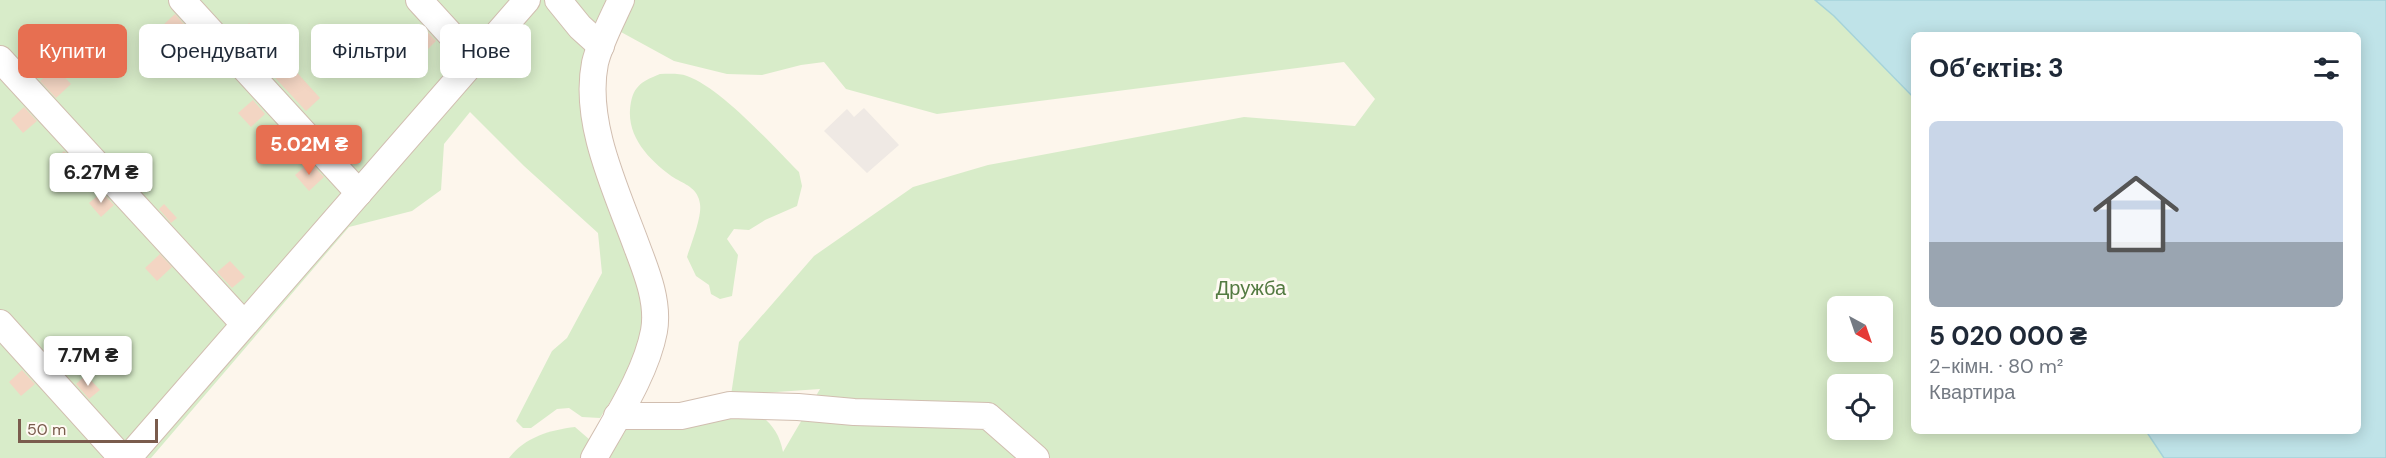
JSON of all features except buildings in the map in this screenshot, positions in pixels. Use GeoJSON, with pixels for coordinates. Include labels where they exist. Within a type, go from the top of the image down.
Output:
{"type":"FeatureCollection","features":[{"type":"Feature","properties":{"kind":"street"},"geometry":{"type":"LineString","coordinates":[[182,0],[359,193]]}},
{"type":"Feature","properties":{"kind":"street"},"geometry":{"type":"LineString","coordinates":[[419,0],[441,24]]}},
{"type":"Feature","properties":{"kind":"street"},"geometry":{"type":"LineString","coordinates":[[506,24],[527,0]]}},
{"type":"Feature","properties":{"kind":"street"},"geometry":{"type":"LineString","coordinates":[[558,0],[580,27],[601,46]]}},
{"type":"Feature","properties":{"kind":"street"},"geometry":{"type":"LineString","coordinates":[[594,458],[646,360],[654,330],[654,304],[647,275],[609,172],[597,129],[592,95],[596,63],[601,46],[621,0]]}},
{"type":"Feature","properties":{"kind":"street"},"geometry":{"type":"LineString","coordinates":[[0,58],[244,324]]}},
{"type":"Feature","properties":{"kind":"street"},"geometry":{"type":"LineString","coordinates":[[128,458],[458,78]]}},
{"type":"Feature","properties":{"kind":"street"},"geometry":{"type":"LineString","coordinates":[[0,323],[122,458]]}},
{"type":"Feature","properties":{"kind":"street"},"geometry":{"type":"LineString","coordinates":[[617,416],[681,416],[730,405],[798,406],[854,412],[988,416],[1036,458]]}},
{"type":"Feature","properties":{"kind":"shaded area"},"geometry":{"type":"Polygon","coordinates":[[[864,108],[899,145],[867,173],[824,131],[847,109],[854,117],[864,108]]]}},
{"type":"Feature","properties":{"kind":"green space","name":"Дружба"},"geometry":{"type":"Polygon","coordinates":[[[0,0],[1902,0],[1913,32],[1911,32],[1911,434],[2256,434],[2277,458],[602,458],[624,423],[753,409],[773,428],[783,452],[820,389],[731,395],[739,342],[814,256],[913,187],[988,165],[1244,117],[1355,126],[1375,99],[1344,62],[937,114],[846,89],[824,62],[762,75],[727,74],[674,61],[610,26],[584,56],[648,303],[638,357],[600,418],[582,417],[569,408],[557,409],[531,428],[523,428],[516,421],[552,351],[567,338],[602,273],[598,233],[524,166],[470,112],[444,144],[441,190],[412,211],[349,227],[151,458],[0,458],[0,0]]]}},
{"type":"Feature","properties":{"kind":"green space"},"geometry":{"type":"Polygon","coordinates":[[[660,74],[687,76],[715,92],[746,118],[799,172],[802,186],[797,206],[749,230],[734,229],[727,239],[738,255],[732,296],[720,299],[711,294],[709,285],[696,276],[687,257],[699,216],[700,204],[697,195],[650,158],[633,131],[630,110],[635,91],[642,83],[660,74]]]}},
{"type":"Feature","properties":{"kind":"green space"},"geometry":{"type":"Polygon","coordinates":[[[575,427],[590,440],[580,458],[509,458],[530,440],[556,430],[575,427]]]}},
{"type":"Feature","properties":{"kind":"water"},"geometry":{"type":"Polygon","coordinates":[[[1815,0],[2386,0],[2386,458],[2164,458],[2148,434],[2361,434],[2361,32],[1911,32],[1911,95],[1834,16],[1815,0]]]}}]}
